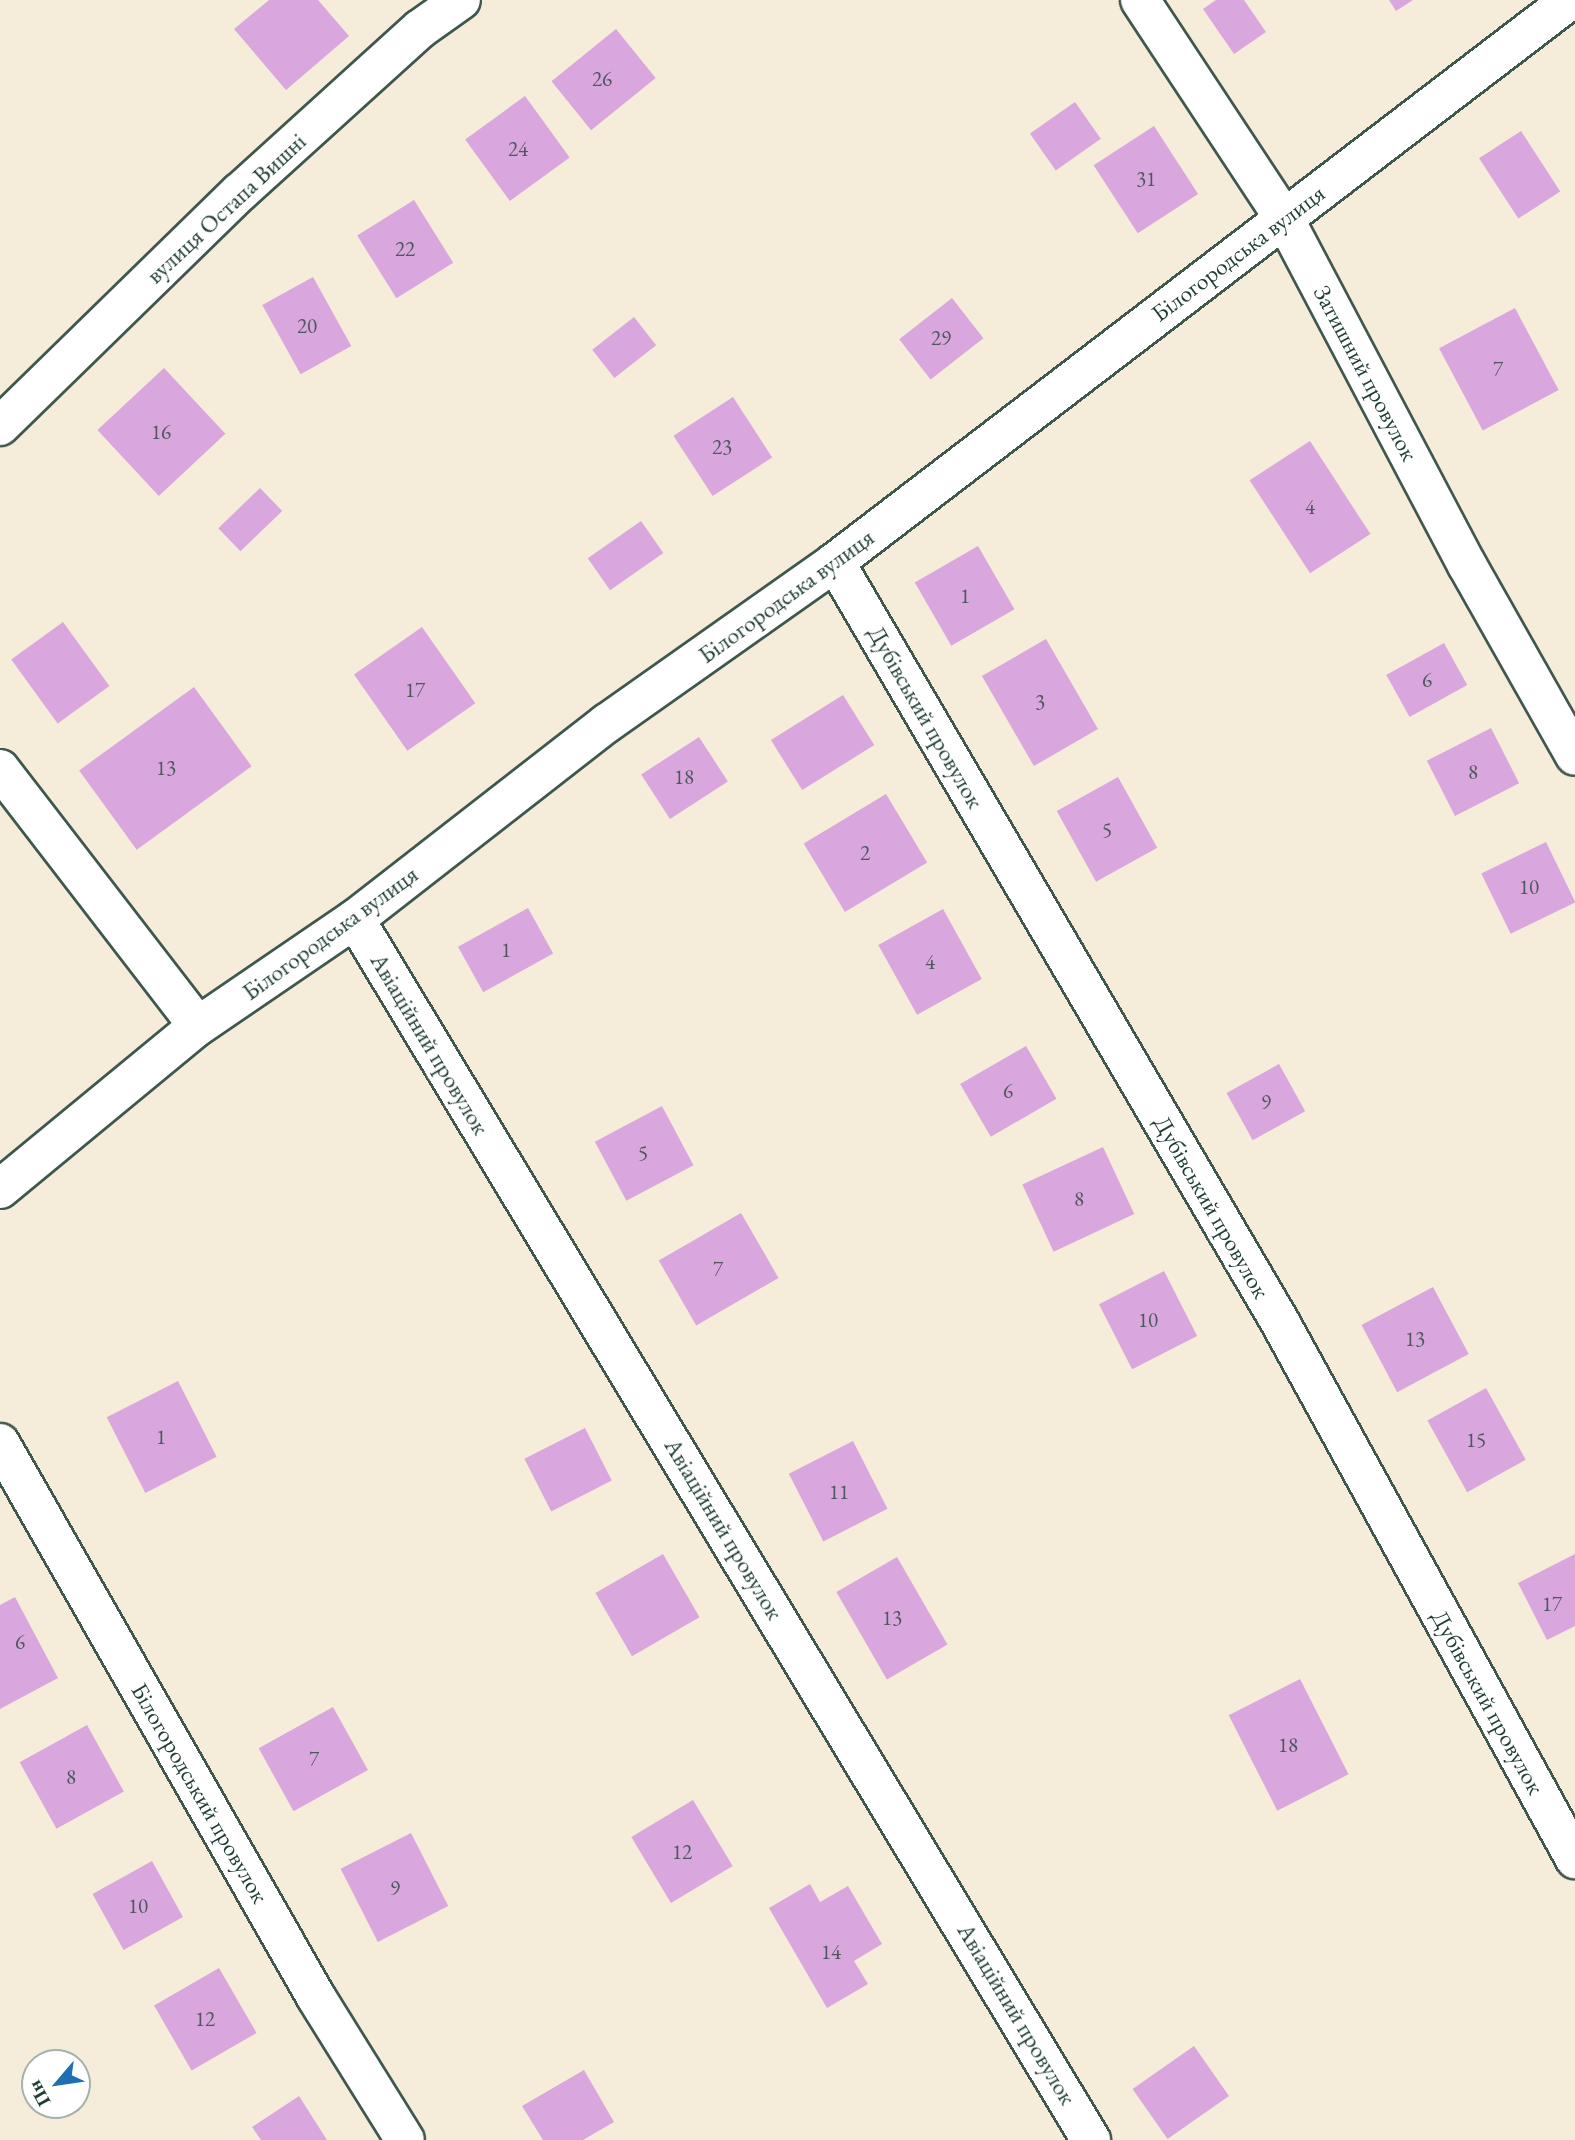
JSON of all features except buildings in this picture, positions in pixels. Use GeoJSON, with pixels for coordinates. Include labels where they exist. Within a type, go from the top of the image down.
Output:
{"type":"FeatureCollection","features":[{"type":"Feature","properties":{"kind":"street","name":"вулиця Остапа Вишні"},"geometry":{"type":"LineString","coordinates":[[0,426],[239,193],[420,29],[461,0]]}},
{"type":"Feature","properties":{"kind":"street","name":"Затишний провулок"},"geometry":{"type":"LineString","coordinates":[[1140,0],[1284,218],[1467,565],[1575,756]]}},
{"type":"Feature","properties":{"kind":"street","name":"Білогородська вулиця"},"geometry":{"type":"LineString","coordinates":[[0,1189],[198,1026],[355,919],[607,723],[835,562],[1570,0]]}},
{"type":"Feature","properties":{"kind":"street","name":"Дубівський провулок"},"geometry":{"type":"LineString","coordinates":[[835,562],[1280,1322],[1575,1859]]}},
{"type":"Feature","properties":{"kind":"street"},"geometry":{"type":"LineString","coordinates":[[0,769],[198,1026]]}},
{"type":"Feature","properties":{"kind":"street","name":"Авіаційний провулок"},"geometry":{"type":"LineString","coordinates":[[355,919],[1091,2140]]}},
{"type":"Feature","properties":{"kind":"street","name":"Білогородський провулок"},"geometry":{"type":"LineString","coordinates":[[0,1443],[317,1997],[405,2140]]}}]}
